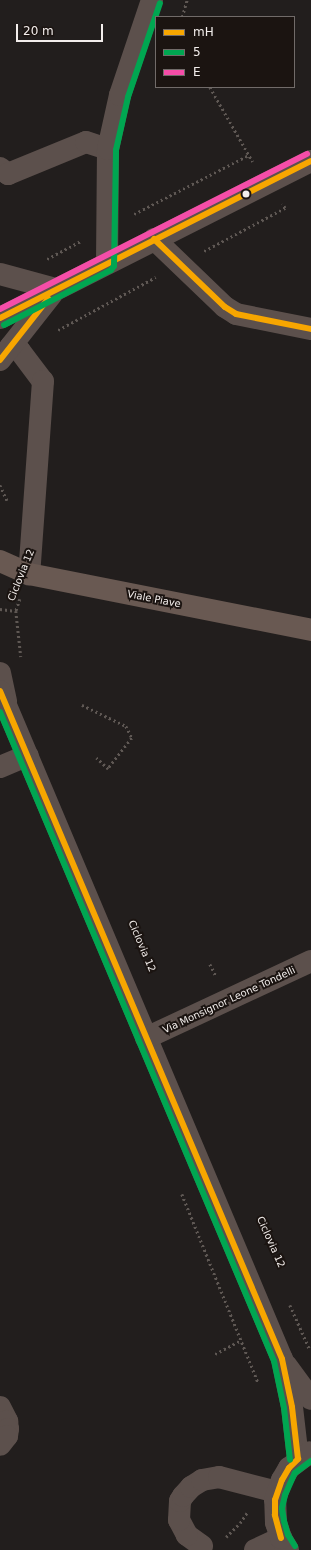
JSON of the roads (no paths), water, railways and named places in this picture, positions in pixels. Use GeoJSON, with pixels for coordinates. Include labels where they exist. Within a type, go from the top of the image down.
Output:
{"type":"FeatureCollection","features":[{"type":"Feature","properties":{"kind":"main road","name":"Viale Piave"},"geometry":{"type":"LineString","coordinates":[[0,561],[29,574],[311,630]]}},
{"type":"Feature","properties":{"kind":"street"},"geometry":{"type":"LineString","coordinates":[[107,263],[108,149],[120,95],[152,0]]}},
{"type":"Feature","properties":{"kind":"street"},"geometry":{"type":"LineString","coordinates":[[3,174],[86,142],[108,149]]}},
{"type":"Feature","properties":{"kind":"street"},"geometry":{"type":"LineString","coordinates":[[0,318],[56,288],[311,161]]}},
{"type":"Feature","properties":{"kind":"street"},"geometry":{"type":"LineString","coordinates":[[154,240],[225,307],[236,314],[311,329]]}},
{"type":"Feature","properties":{"kind":"street"},"geometry":{"type":"LineString","coordinates":[[0,274],[56,288]]}},
{"type":"Feature","properties":{"kind":"street"},"geometry":{"type":"LineString","coordinates":[[5,353],[56,288]]}},
{"type":"Feature","properties":{"kind":"street"},"geometry":{"type":"LineString","coordinates":[[5,353],[20,351],[43,381],[29,574]]}},
{"type":"Feature","properties":{"kind":"street"},"geometry":{"type":"LineString","coordinates":[[0,673],[3,696],[282,1359],[304,1455],[289,1468],[276,1492],[274,1516],[285,1544],[255,1550]]}},
{"type":"Feature","properties":{"kind":"street"},"geometry":{"type":"LineString","coordinates":[[0,767],[28,756]]}},
{"type":"Feature","properties":{"kind":"street","name":"Via Monsignor Leone Tondelli"},"geometry":{"type":"LineString","coordinates":[[146,1038],[311,961]]}},
{"type":"Feature","properties":{"kind":"street"},"geometry":{"type":"LineString","coordinates":[[282,1359],[311,1399]]}},
{"type":"Feature","properties":{"kind":"street"},"geometry":{"type":"LineString","coordinates":[[0,1408],[7,1421],[8,1429],[7,1436],[0,1445]]}},
{"type":"Feature","properties":{"kind":"street"},"geometry":{"type":"LineString","coordinates":[[202,1546],[187,1535],[179,1520],[180,1501],[182,1496],[191,1487],[202,1480],[219,1477],[276,1492]]}}]}
